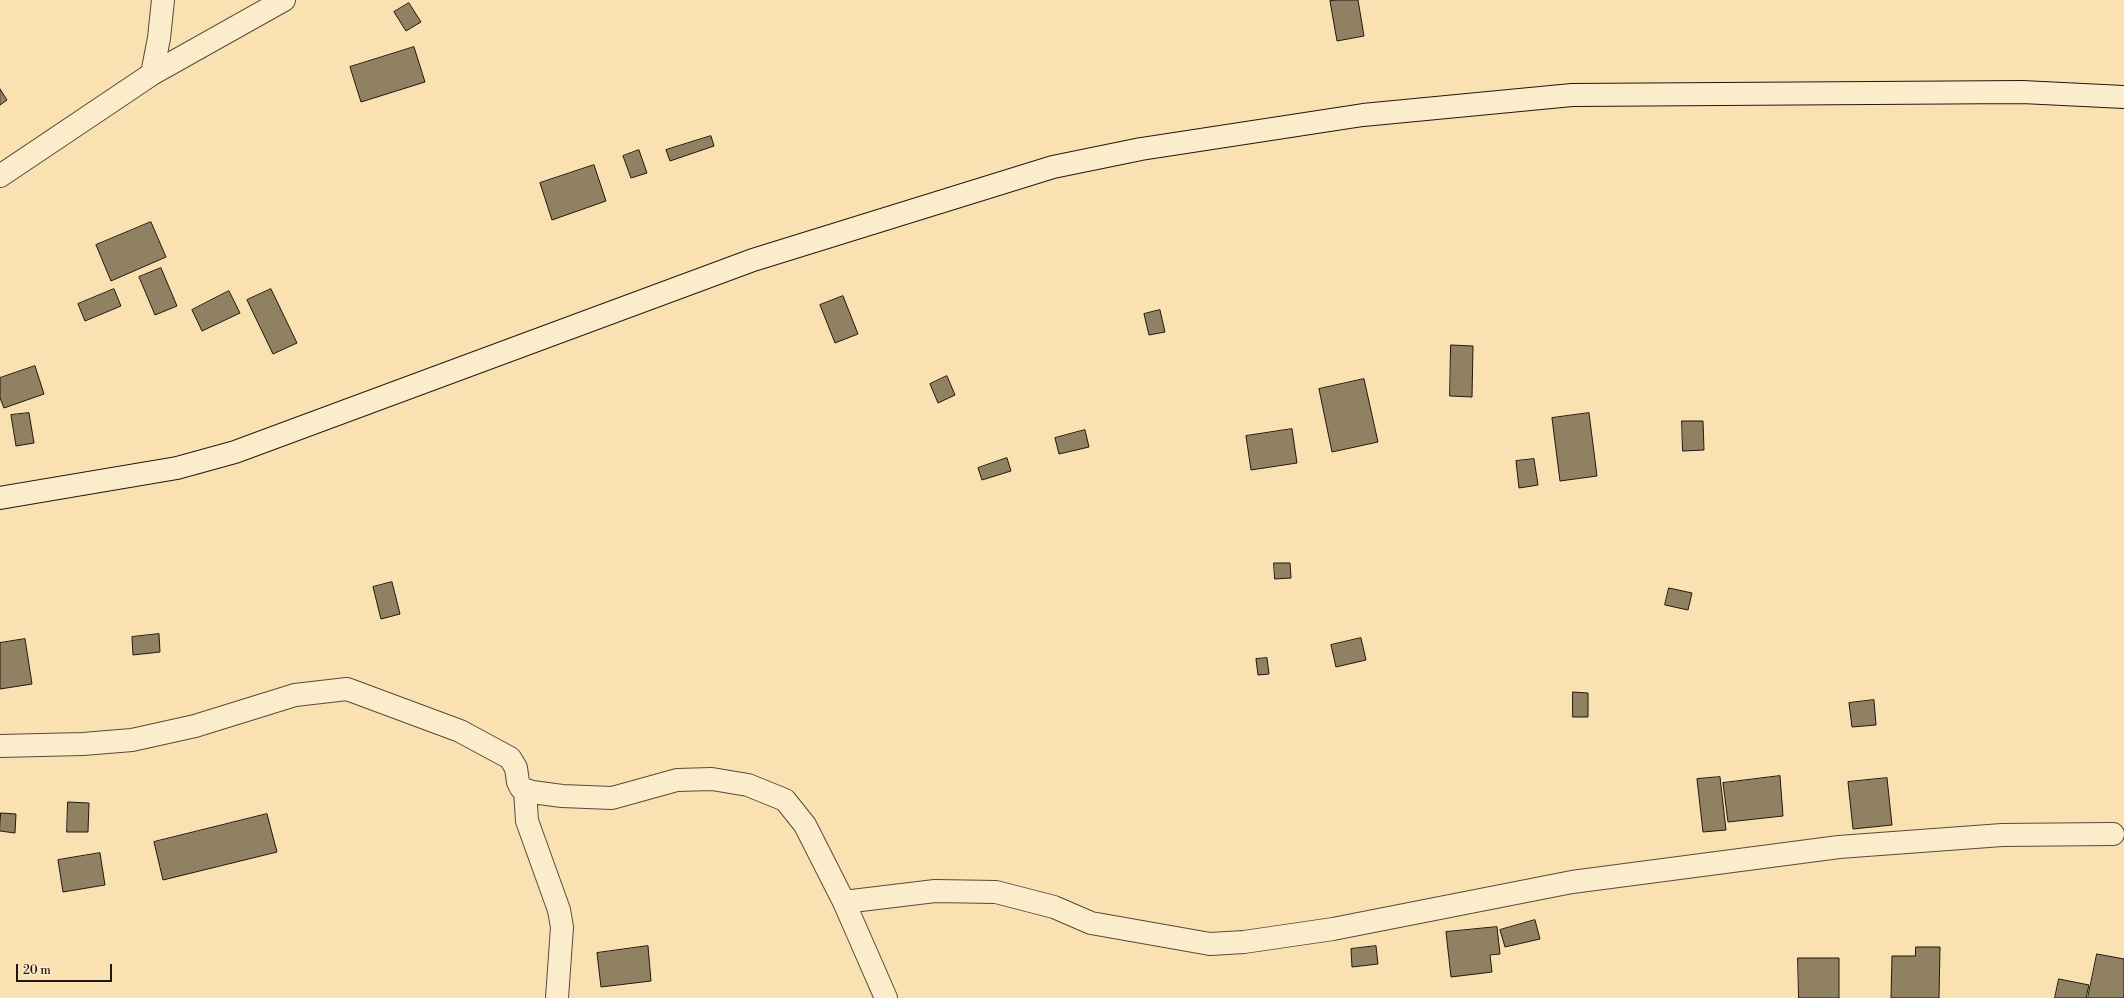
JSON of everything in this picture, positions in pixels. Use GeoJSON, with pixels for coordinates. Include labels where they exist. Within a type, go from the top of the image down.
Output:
{"type":"FeatureCollection","features":[{"type":"Feature","properties":{"kind":"street"},"geometry":{"type":"LineString","coordinates":[[152,74],[159,38],[163,0]]}},
{"type":"Feature","properties":{"kind":"street"},"geometry":{"type":"LineString","coordinates":[[0,176],[152,74],[284,0]]}},
{"type":"Feature","properties":{"kind":"street"},"geometry":{"type":"LineString","coordinates":[[0,498],[177,468],[235,452],[753,260],[1053,167],[1141,149],[1363,115],[1572,95],[2022,92],[2124,98]]}},
{"type":"Feature","properties":{"kind":"street"},"geometry":{"type":"LineString","coordinates":[[0,746],[83,744],[132,740],[195,726],[295,695],[346,689],[460,731],[510,758],[516,768],[518,782],[525,790],[527,820],[559,910],[562,927],[557,998]]}},
{"type":"Feature","properties":{"kind":"street"},"geometry":{"type":"LineString","coordinates":[[525,790],[562,796],[612,798],[677,780],[712,779],[748,785],[785,800],[805,825],[844,902],[886,998]]}},
{"type":"Feature","properties":{"kind":"street"},"geometry":{"type":"LineString","coordinates":[[844,902],[935,891],[996,892],[1054,907],[1091,923],[1210,944],[1244,942],[1333,929],[1572,882],[1838,847],[2002,835],[2113,834]]}},
{"type":"Feature","properties":{"kind":"building"},"geometry":{"type":"Polygon","coordinates":[[[1358,0],[1364,36],[1337,41],[1330,1],[1358,0]]]}},
{"type":"Feature","properties":{"kind":"building"},"geometry":{"type":"Polygon","coordinates":[[[409,3],[421,22],[406,31],[394,12],[409,3]]]}},
{"type":"Feature","properties":{"kind":"building"},"geometry":{"type":"Polygon","coordinates":[[[414,47],[425,82],[361,102],[350,67],[414,47]]]}},
{"type":"Feature","properties":{"kind":"building"},"geometry":{"type":"Polygon","coordinates":[[[0,89],[7,100],[0,105],[0,89]]]}},
{"type":"Feature","properties":{"kind":"building"},"geometry":{"type":"Polygon","coordinates":[[[711,136],[714,146],[670,161],[666,150],[711,136]]]}},
{"type":"Feature","properties":{"kind":"building"},"geometry":{"type":"Polygon","coordinates":[[[639,150],[647,173],[631,178],[623,156],[639,150]]]}},
{"type":"Feature","properties":{"kind":"building"},"geometry":{"type":"Polygon","coordinates":[[[594,165],[606,201],[552,220],[540,183],[594,165]]]}},
{"type":"Feature","properties":{"kind":"building"},"geometry":{"type":"Polygon","coordinates":[[[151,222],[166,257],[111,281],[96,245],[151,222]]]}},
{"type":"Feature","properties":{"kind":"building"},"geometry":{"type":"Polygon","coordinates":[[[161,268],[177,306],[155,315],[139,277],[161,268]]]}},
{"type":"Feature","properties":{"kind":"building"},"geometry":{"type":"Polygon","coordinates":[[[114,289],[121,306],[85,321],[78,304],[114,289]]]}},
{"type":"Feature","properties":{"kind":"building"},"geometry":{"type":"Polygon","coordinates":[[[271,289],[297,343],[273,354],[247,300],[271,289]]]}},
{"type":"Feature","properties":{"kind":"building"},"geometry":{"type":"Polygon","coordinates":[[[229,291],[240,313],[202,331],[192,310],[229,291]]]}},
{"type":"Feature","properties":{"kind":"building"},"geometry":{"type":"Polygon","coordinates":[[[843,296],[858,334],[835,343],[820,305],[843,296]]]}},
{"type":"Feature","properties":{"kind":"building"},"geometry":{"type":"Polygon","coordinates":[[[1160,310],[1165,332],[1149,335],[1144,314],[1160,310]]]}},
{"type":"Feature","properties":{"kind":"building"},"geometry":{"type":"Polygon","coordinates":[[[1451,345],[1473,346],[1472,397],[1450,396],[1451,345]]]}},
{"type":"Feature","properties":{"kind":"building"},"geometry":{"type":"Polygon","coordinates":[[[35,366],[44,394],[4,408],[0,398],[0,378],[35,366]]]}},
{"type":"Feature","properties":{"kind":"building"},"geometry":{"type":"Polygon","coordinates":[[[947,376],[955,395],[938,403],[930,384],[947,376]]]}},
{"type":"Feature","properties":{"kind":"building"},"geometry":{"type":"Polygon","coordinates":[[[1364,379],[1378,442],[1332,452],[1319,389],[1364,379]]]}},
{"type":"Feature","properties":{"kind":"building"},"geometry":{"type":"Polygon","coordinates":[[[29,413],[34,443],[16,446],[11,415],[29,413]]]}},
{"type":"Feature","properties":{"kind":"building"},"geometry":{"type":"Polygon","coordinates":[[[1589,413],[1597,476],[1560,481],[1552,418],[1589,413]]]}},
{"type":"Feature","properties":{"kind":"building"},"geometry":{"type":"Polygon","coordinates":[[[1682,421],[1703,421],[1704,450],[1683,451],[1682,421]]]}},
{"type":"Feature","properties":{"kind":"building"},"geometry":{"type":"Polygon","coordinates":[[[1292,429],[1297,463],[1251,470],[1246,436],[1292,429]]]}},
{"type":"Feature","properties":{"kind":"building"},"geometry":{"type":"Polygon","coordinates":[[[1085,430],[1089,447],[1059,454],[1055,438],[1085,430]]]}},
{"type":"Feature","properties":{"kind":"building"},"geometry":{"type":"Polygon","coordinates":[[[1007,458],[1011,471],[982,480],[978,468],[1007,458]]]}},
{"type":"Feature","properties":{"kind":"building"},"geometry":{"type":"Polygon","coordinates":[[[1534,459],[1538,485],[1519,488],[1516,461],[1534,459]]]}},
{"type":"Feature","properties":{"kind":"building"},"geometry":{"type":"Polygon","coordinates":[[[1274,563],[1290,563],[1291,578],[1275,579],[1274,563]]]}},
{"type":"Feature","properties":{"kind":"building"},"geometry":{"type":"Polygon","coordinates":[[[392,582],[400,614],[381,619],[373,587],[392,582]]]}},
{"type":"Feature","properties":{"kind":"building"},"geometry":{"type":"Polygon","coordinates":[[[1669,588],[1692,593],[1688,610],[1665,605],[1669,588]]]}},
{"type":"Feature","properties":{"kind":"building"},"geometry":{"type":"Polygon","coordinates":[[[159,634],[160,652],[133,655],[132,637],[159,634]]]}},
{"type":"Feature","properties":{"kind":"building"},"geometry":{"type":"Polygon","coordinates":[[[1361,638],[1366,660],[1336,667],[1331,645],[1361,638]]]}},
{"type":"Feature","properties":{"kind":"building"},"geometry":{"type":"Polygon","coordinates":[[[25,639],[32,684],[0,689],[0,643],[25,639]]]}},
{"type":"Feature","properties":{"kind":"building"},"geometry":{"type":"Polygon","coordinates":[[[1267,658],[1269,674],[1258,675],[1256,659],[1267,658]]]}},
{"type":"Feature","properties":{"kind":"building"},"geometry":{"type":"Polygon","coordinates":[[[1573,692],[1588,693],[1588,717],[1573,717],[1573,692]]]}},
{"type":"Feature","properties":{"kind":"building"},"geometry":{"type":"Polygon","coordinates":[[[1874,700],[1876,725],[1852,727],[1849,703],[1874,700]]]}},
{"type":"Feature","properties":{"kind":"building"},"geometry":{"type":"Polygon","coordinates":[[[1780,776],[1783,816],[1728,822],[1723,783],[1780,776]]]}},
{"type":"Feature","properties":{"kind":"building"},"geometry":{"type":"Polygon","coordinates":[[[1720,777],[1726,830],[1703,832],[1697,779],[1720,777]]]}},
{"type":"Feature","properties":{"kind":"building"},"geometry":{"type":"Polygon","coordinates":[[[1887,778],[1892,825],[1853,829],[1848,782],[1887,778]]]}},
{"type":"Feature","properties":{"kind":"building"},"geometry":{"type":"Polygon","coordinates":[[[68,802],[89,803],[88,832],[67,832],[68,802]]]}},
{"type":"Feature","properties":{"kind":"building"},"geometry":{"type":"Polygon","coordinates":[[[1,813],[16,814],[15,833],[0,831],[1,813]]]}},
{"type":"Feature","properties":{"kind":"building"},"geometry":{"type":"Polygon","coordinates":[[[267,814],[277,852],[163,880],[154,842],[267,814]]]}},
{"type":"Feature","properties":{"kind":"building"},"geometry":{"type":"Polygon","coordinates":[[[100,853],[105,885],[63,892],[58,860],[100,853]]]}},
{"type":"Feature","properties":{"kind":"building"},"geometry":{"type":"Polygon","coordinates":[[[1535,920],[1540,939],[1505,947],[1500,930],[1535,920]]]}},
{"type":"Feature","properties":{"kind":"building"},"geometry":{"type":"Polygon","coordinates":[[[1497,927],[1500,954],[1490,955],[1492,972],[1451,977],[1446,932],[1497,927]]]}},
{"type":"Feature","properties":{"kind":"building"},"geometry":{"type":"Polygon","coordinates":[[[648,946],[651,981],[601,987],[597,953],[648,946]]]}},
{"type":"Feature","properties":{"kind":"building"},"geometry":{"type":"Polygon","coordinates":[[[1376,946],[1378,964],[1352,967],[1351,949],[1376,946]]]}},
{"type":"Feature","properties":{"kind":"building"},"geometry":{"type":"Polygon","coordinates":[[[1916,947],[1940,947],[1939,998],[1891,998],[1892,956],[1915,956],[1916,947]]]}},
{"type":"Feature","properties":{"kind":"building"},"geometry":{"type":"Polygon","coordinates":[[[2097,954],[2124,959],[2124,998],[2088,998],[2097,954]]]}},
{"type":"Feature","properties":{"kind":"building"},"geometry":{"type":"Polygon","coordinates":[[[1798,958],[1839,958],[1839,998],[1799,998],[1798,958]]]}},
{"type":"Feature","properties":{"kind":"building"},"geometry":{"type":"Polygon","coordinates":[[[2059,979],[2089,985],[2086,998],[2055,998],[2059,979]]]}}]}
